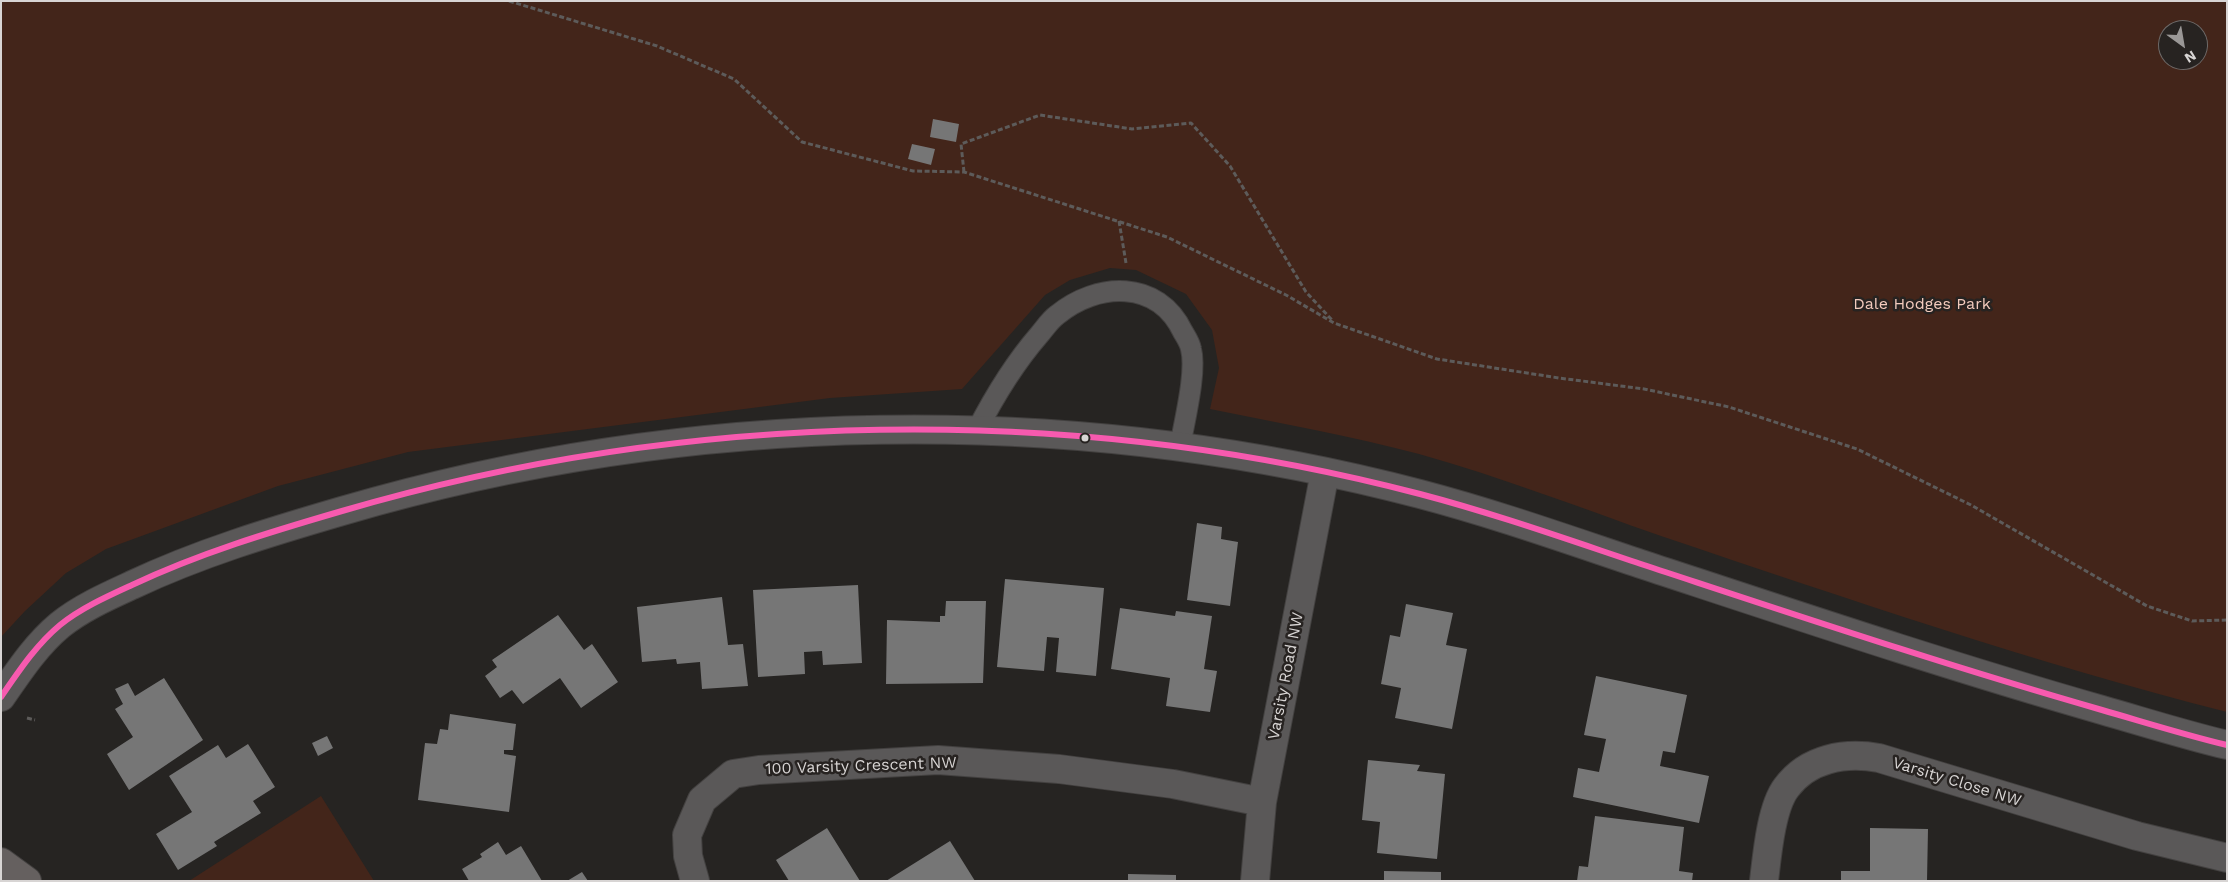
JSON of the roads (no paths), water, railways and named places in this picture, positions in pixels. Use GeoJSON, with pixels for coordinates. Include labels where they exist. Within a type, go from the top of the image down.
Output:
{"type":"FeatureCollection","features":[{"type":"Feature","properties":{"kind":"street"},"geometry":{"type":"LineString","coordinates":[[1,697],[27,658],[63,622],[108,596],[169,568],[237,542],[372,502],[506,469],[629,449],[772,435],[869,431],[977,430],[1083,436],[1180,447],[1325,472],[1417,493],[1487,513],[1910,652],[2033,690],[2227,745]]}},
{"type":"Feature","properties":{"kind":"street","name":"Varsity Road NW"},"geometry":{"type":"LineString","coordinates":[[1255,881],[1262,802],[1325,472]]}},
{"type":"Feature","properties":{"kind":"street","name":"Varsity Close NW"},"geometry":{"type":"LineString","coordinates":[[1764,881],[1770,838],[1779,803],[1786,788],[1804,771],[1819,762],[1839,756],[1859,755],[1880,758],[2137,836],[2227,858]]}},
{"type":"Feature","properties":{"kind":"street","name":"100 Varsity Crescent NW"},"geometry":{"type":"LineString","coordinates":[[695,881],[688,856],[687,835],[702,800],[733,774],[759,770],[938,760],[1059,769],[1174,784],[1262,802]]}},
{"type":"Feature","properties":{"kind":"street"},"geometry":{"type":"LineString","coordinates":[[1,862],[27,881]]}},
{"type":"Feature","properties":{"kind":"lane"},"geometry":{"type":"LineString","coordinates":[[977,430],[999,387],[1026,350],[1056,315],[1088,295],[1130,291],[1149,296],[1167,307],[1180,325],[1191,349],[1192,374],[1180,447]]}},
{"type":"Feature","properties":{"kind":"park label","name":"Dale Hodges Park"},"geometry":{"type":"Point","coordinates":[1922,304]}}]}
